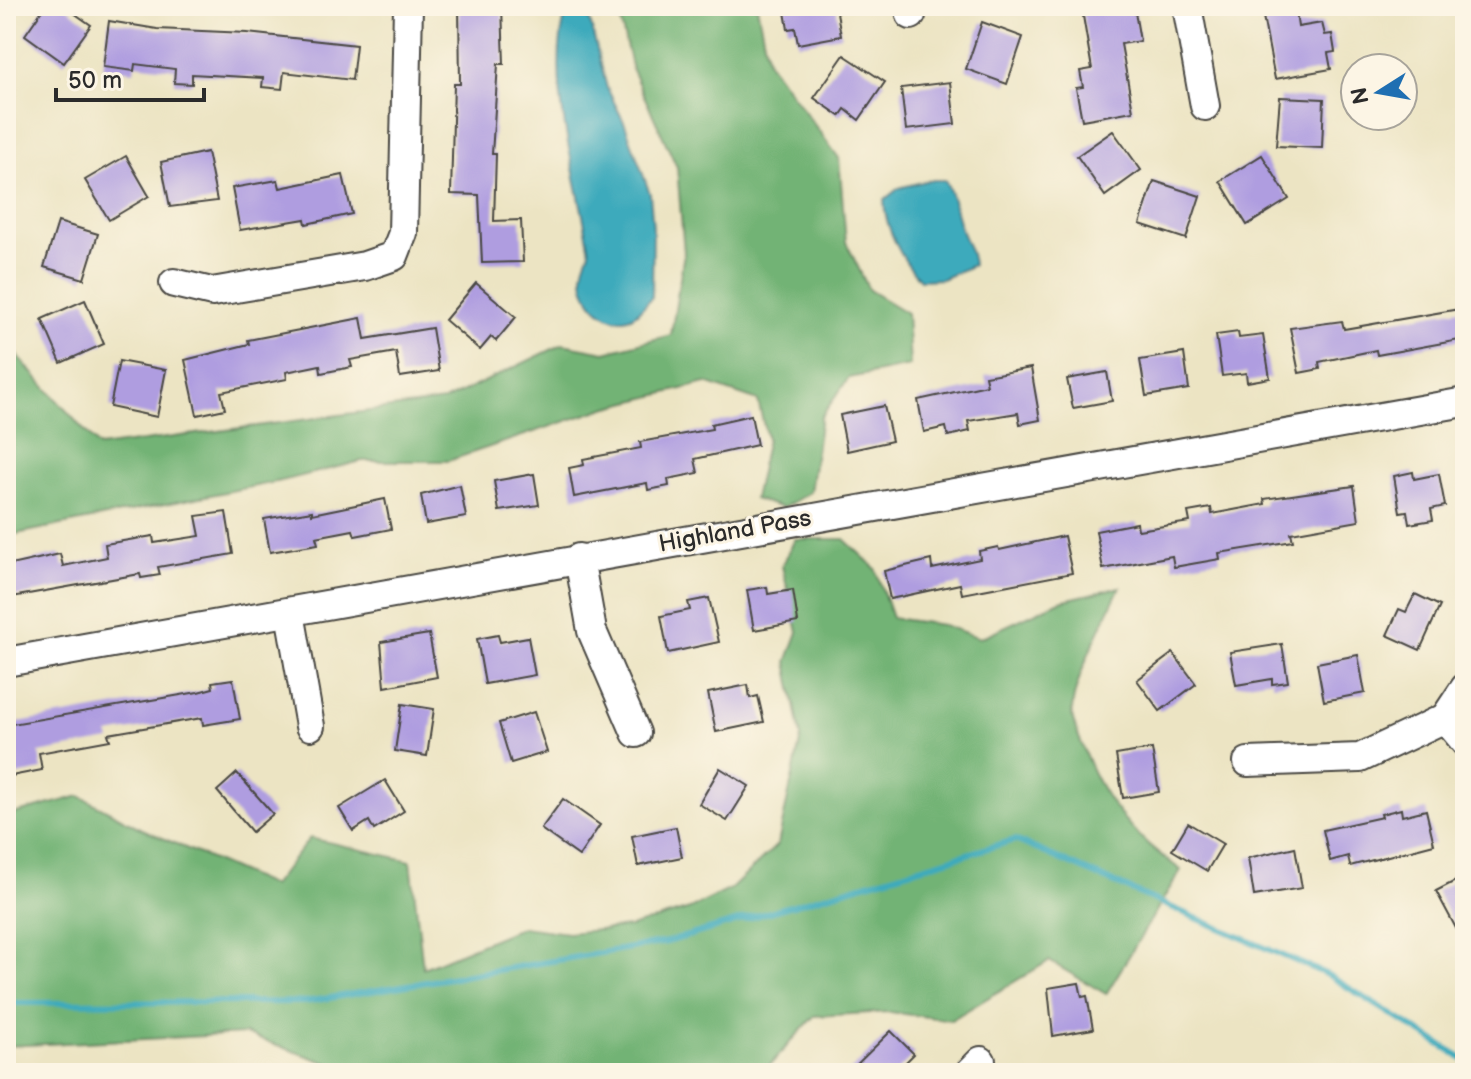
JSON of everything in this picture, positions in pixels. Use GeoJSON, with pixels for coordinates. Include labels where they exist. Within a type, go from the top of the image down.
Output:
{"type":"FeatureCollection","features":[{"type":"Feature","properties":{"kind":"street"},"geometry":{"type":"LineString","coordinates":[[174,283],[212,292],[365,266],[394,256],[403,233],[408,6]]}},
{"type":"Feature","properties":{"kind":"street"},"geometry":{"type":"LineString","coordinates":[[1187,6],[1205,106]]}},
{"type":"Feature","properties":{"kind":"street","name":"Highland Pass"},"geometry":{"type":"LineString","coordinates":[[6,662],[1465,402]]}},
{"type":"Feature","properties":{"kind":"street"},"geometry":{"type":"LineString","coordinates":[[579,558],[592,631],[636,733]]}},
{"type":"Feature","properties":{"kind":"street"},"geometry":{"type":"LineString","coordinates":[[290,613],[310,726]]}},
{"type":"Feature","properties":{"kind":"street"},"geometry":{"type":"LineString","coordinates":[[1248,762],[1360,758],[1445,718],[1465,688]]}},
{"type":"Feature","properties":{"kind":"street"},"geometry":{"type":"LineString","coordinates":[[1445,718],[1465,742]]}},
{"type":"Feature","properties":{"kind":"green space"},"geometry":{"type":"Polygon","coordinates":[[[617,6],[757,6],[768,62],[839,158],[846,242],[869,290],[907,313],[910,366],[849,378],[821,417],[810,492],[783,508],[754,499],[767,439],[758,401],[706,383],[605,408],[448,461],[362,461],[281,481],[6,536],[6,343],[99,447],[444,401],[563,344],[605,352],[671,335],[684,253],[677,167],[632,70],[617,6]]]}},
{"type":"Feature","properties":{"kind":"green space"},"geometry":{"type":"Polygon","coordinates":[[[795,539],[844,539],[875,568],[892,618],[943,625],[980,638],[1060,601],[1120,587],[1083,667],[1073,700],[1073,720],[1098,781],[1120,815],[1148,844],[1181,870],[1106,994],[1049,961],[951,1020],[889,1012],[814,1016],[763,1073],[356,1073],[245,1034],[6,1046],[6,816],[80,796],[140,828],[272,886],[310,838],[411,861],[423,968],[522,927],[568,933],[630,927],[690,909],[731,889],[778,844],[801,737],[787,662],[798,632],[782,566],[795,539]]]}},
{"type":"Feature","properties":{"kind":"water"},"geometry":{"type":"Polygon","coordinates":[[[568,6],[586,6],[607,88],[625,124],[650,194],[652,297],[628,318],[619,319],[603,314],[591,301],[584,284],[584,269],[590,252],[565,128],[559,65],[561,34],[568,6]]]}},
{"type":"Feature","properties":{"kind":"water"},"geometry":{"type":"Polygon","coordinates":[[[929,180],[945,180],[973,265],[942,279],[920,280],[896,243],[884,200],[899,188],[929,180]]]}},
{"type":"Feature","properties":{"kind":"building"},"geometry":{"type":"Polygon","coordinates":[[[45,6],[64,6],[91,25],[64,63],[25,35],[45,6]]]}},
{"type":"Feature","properties":{"kind":"building"},"geometry":{"type":"Polygon","coordinates":[[[459,6],[502,6],[504,64],[498,64],[492,154],[496,154],[494,221],[521,220],[523,262],[482,263],[479,195],[451,194],[454,84],[460,84],[459,6]]]}},
{"type":"Feature","properties":{"kind":"building"},"geometry":{"type":"Polygon","coordinates":[[[784,6],[836,6],[841,36],[798,44],[795,28],[788,29],[784,6]]]}},
{"type":"Feature","properties":{"kind":"building"},"geometry":{"type":"Polygon","coordinates":[[[1134,6],[1140,41],[1121,44],[1133,111],[1082,120],[1076,88],[1083,87],[1080,71],[1092,69],[1082,10],[1134,6]]]}},
{"type":"Feature","properties":{"kind":"building"},"geometry":{"type":"Polygon","coordinates":[[[1261,6],[1295,6],[1298,27],[1322,23],[1325,35],[1332,34],[1335,52],[1328,53],[1331,69],[1275,79],[1261,6]]]}},
{"type":"Feature","properties":{"kind":"building"},"geometry":{"type":"Polygon","coordinates":[[[109,21],[157,29],[247,33],[356,45],[352,80],[284,72],[282,89],[262,87],[263,78],[192,74],[192,84],[174,83],[175,69],[135,64],[134,71],[103,67],[109,21]]]}},
{"type":"Feature","properties":{"kind":"building"},"geometry":{"type":"Polygon","coordinates":[[[982,22],[1023,37],[1007,84],[966,69],[982,22]]]}},
{"type":"Feature","properties":{"kind":"building"},"geometry":{"type":"Polygon","coordinates":[[[844,55],[885,82],[859,120],[845,109],[840,116],[814,98],[844,55]]]}},
{"type":"Feature","properties":{"kind":"building"},"geometry":{"type":"Polygon","coordinates":[[[950,82],[955,124],[906,130],[901,88],[950,82]]]}},
{"type":"Feature","properties":{"kind":"building"},"geometry":{"type":"Polygon","coordinates":[[[1280,97],[1324,99],[1322,148],[1276,146],[1280,97]]]}},
{"type":"Feature","properties":{"kind":"building"},"geometry":{"type":"Polygon","coordinates":[[[1113,131],[1141,170],[1105,196],[1077,156],[1113,131]]]}},
{"type":"Feature","properties":{"kind":"building"},"geometry":{"type":"Polygon","coordinates":[[[207,152],[217,201],[170,207],[161,162],[207,152]]]}},
{"type":"Feature","properties":{"kind":"building"},"geometry":{"type":"Polygon","coordinates":[[[1262,155],[1289,199],[1247,225],[1220,181],[1262,155]]]}},
{"type":"Feature","properties":{"kind":"building"},"geometry":{"type":"Polygon","coordinates":[[[126,156],[149,196],[109,220],[85,180],[126,156]]]}},
{"type":"Feature","properties":{"kind":"building"},"geometry":{"type":"Polygon","coordinates":[[[343,175],[352,214],[306,224],[305,219],[240,230],[232,188],[278,180],[280,188],[343,175]]]}},
{"type":"Feature","properties":{"kind":"building"},"geometry":{"type":"Polygon","coordinates":[[[1154,181],[1200,196],[1186,239],[1140,224],[1154,181]]]}},
{"type":"Feature","properties":{"kind":"building"},"geometry":{"type":"Polygon","coordinates":[[[58,222],[98,234],[84,279],[44,267],[58,222]]]}},
{"type":"Feature","properties":{"kind":"building"},"geometry":{"type":"Polygon","coordinates":[[[476,283],[516,317],[496,341],[491,337],[480,350],[445,320],[476,283]]]}},
{"type":"Feature","properties":{"kind":"building"},"geometry":{"type":"Polygon","coordinates":[[[85,300],[104,344],[61,363],[42,319],[85,300]]]}},
{"type":"Feature","properties":{"kind":"building"},"geometry":{"type":"Polygon","coordinates":[[[1465,308],[1465,339],[1377,355],[1376,350],[1319,362],[1320,369],[1299,373],[1290,328],[1342,321],[1344,329],[1465,308]]]}},
{"type":"Feature","properties":{"kind":"building"},"geometry":{"type":"Polygon","coordinates":[[[361,318],[365,339],[432,328],[439,371],[400,377],[396,352],[350,360],[352,367],[321,373],[320,365],[286,372],[287,379],[221,392],[225,409],[197,415],[185,360],[249,344],[248,340],[361,318]]]}},
{"type":"Feature","properties":{"kind":"building"},"geometry":{"type":"Polygon","coordinates":[[[1238,332],[1239,338],[1263,335],[1270,378],[1247,382],[1246,373],[1222,376],[1216,335],[1238,332]]]}},
{"type":"Feature","properties":{"kind":"building"},"geometry":{"type":"Polygon","coordinates":[[[1184,353],[1189,389],[1146,396],[1140,360],[1184,353]]]}},
{"type":"Feature","properties":{"kind":"building"},"geometry":{"type":"Polygon","coordinates":[[[119,361],[166,370],[157,417],[110,407],[119,361]]]}},
{"type":"Feature","properties":{"kind":"building"},"geometry":{"type":"Polygon","coordinates":[[[1031,368],[1040,420],[1020,424],[1018,413],[968,421],[970,431],[948,436],[946,427],[924,432],[918,400],[987,385],[985,376],[1031,368]]]}},
{"type":"Feature","properties":{"kind":"building"},"geometry":{"type":"Polygon","coordinates":[[[1107,372],[1112,401],[1073,408],[1067,379],[1107,372]]]}},
{"type":"Feature","properties":{"kind":"building"},"geometry":{"type":"Polygon","coordinates":[[[884,406],[892,441],[847,451],[840,415],[884,406]]]}},
{"type":"Feature","properties":{"kind":"building"},"geometry":{"type":"Polygon","coordinates":[[[751,415],[757,445],[695,459],[698,473],[668,479],[669,486],[648,490],[647,483],[574,497],[569,468],[584,465],[583,459],[641,448],[640,442],[712,429],[711,424],[751,415]]]}},
{"type":"Feature","properties":{"kind":"building"},"geometry":{"type":"Polygon","coordinates":[[[1413,472],[1414,479],[1439,474],[1445,506],[1431,509],[1433,520],[1409,524],[1407,511],[1400,512],[1394,476],[1413,472]]]}},
{"type":"Feature","properties":{"kind":"building"},"geometry":{"type":"Polygon","coordinates":[[[534,474],[539,505],[499,511],[494,481],[534,474]]]}},
{"type":"Feature","properties":{"kind":"building"},"geometry":{"type":"Polygon","coordinates":[[[460,485],[466,517],[426,524],[421,495],[460,485]]]}},
{"type":"Feature","properties":{"kind":"building"},"geometry":{"type":"Polygon","coordinates":[[[1354,486],[1359,521],[1291,533],[1293,541],[1219,553],[1220,559],[1174,567],[1172,556],[1103,569],[1096,531],[1137,523],[1138,530],[1190,522],[1188,512],[1211,508],[1212,514],[1265,504],[1264,499],[1354,486]]]}},
{"type":"Feature","properties":{"kind":"building"},"geometry":{"type":"Polygon","coordinates":[[[385,499],[391,529],[355,536],[353,530],[316,537],[318,544],[270,552],[264,519],[312,511],[312,514],[385,499]]]}},
{"type":"Feature","properties":{"kind":"building"},"geometry":{"type":"Polygon","coordinates":[[[226,512],[233,554],[158,567],[160,575],[141,578],[140,574],[6,598],[6,566],[60,554],[63,566],[107,557],[105,544],[153,536],[154,543],[200,536],[196,516],[226,512]]]}},
{"type":"Feature","properties":{"kind":"building"},"geometry":{"type":"Polygon","coordinates":[[[1064,536],[1072,573],[962,594],[960,584],[890,599],[884,571],[931,560],[932,569],[980,559],[979,551],[998,547],[999,550],[1064,536]]]}},
{"type":"Feature","properties":{"kind":"building"},"geometry":{"type":"Polygon","coordinates":[[[767,587],[768,594],[793,590],[798,622],[754,630],[747,590],[767,587]]]}},
{"type":"Feature","properties":{"kind":"building"},"geometry":{"type":"Polygon","coordinates":[[[1415,594],[1440,606],[1420,650],[1387,635],[1399,609],[1406,612],[1415,594]]]}},
{"type":"Feature","properties":{"kind":"building"},"geometry":{"type":"Polygon","coordinates":[[[709,598],[719,642],[668,653],[661,616],[690,610],[688,602],[709,598]]]}},
{"type":"Feature","properties":{"kind":"building"},"geometry":{"type":"Polygon","coordinates":[[[429,634],[437,677],[385,687],[381,642],[429,634]]]}},
{"type":"Feature","properties":{"kind":"building"},"geometry":{"type":"Polygon","coordinates":[[[498,635],[500,642],[528,637],[535,675],[485,684],[477,639],[498,635]]]}},
{"type":"Feature","properties":{"kind":"building"},"geometry":{"type":"Polygon","coordinates":[[[1282,644],[1288,682],[1272,684],[1272,679],[1236,685],[1230,652],[1282,644]]]}},
{"type":"Feature","properties":{"kind":"building"},"geometry":{"type":"Polygon","coordinates":[[[1173,653],[1196,684],[1160,711],[1137,680],[1173,653]]]}},
{"type":"Feature","properties":{"kind":"building"},"geometry":{"type":"Polygon","coordinates":[[[1358,655],[1365,693],[1324,701],[1317,663],[1358,655]]]}},
{"type":"Feature","properties":{"kind":"building"},"geometry":{"type":"Polygon","coordinates":[[[233,679],[240,719],[203,725],[202,718],[108,734],[110,740],[39,753],[42,770],[6,777],[6,725],[198,692],[213,688],[212,682],[233,679]]]}},
{"type":"Feature","properties":{"kind":"building"},"geometry":{"type":"Polygon","coordinates":[[[748,685],[750,698],[758,696],[764,722],[716,732],[708,693],[748,685]]]}},
{"type":"Feature","properties":{"kind":"building"},"geometry":{"type":"Polygon","coordinates":[[[402,704],[434,709],[427,756],[395,751],[402,704]]]}},
{"type":"Feature","properties":{"kind":"building"},"geometry":{"type":"Polygon","coordinates":[[[534,712],[547,752],[511,763],[499,723],[534,712]]]}},
{"type":"Feature","properties":{"kind":"building"},"geometry":{"type":"Polygon","coordinates":[[[1152,749],[1159,792],[1123,798],[1116,755],[1152,749]]]}},
{"type":"Feature","properties":{"kind":"building"},"geometry":{"type":"Polygon","coordinates":[[[720,768],[749,786],[727,821],[699,804],[720,768]]]}},
{"type":"Feature","properties":{"kind":"building"},"geometry":{"type":"Polygon","coordinates":[[[237,773],[273,814],[252,832],[217,791],[237,773]]]}},
{"type":"Feature","properties":{"kind":"building"},"geometry":{"type":"Polygon","coordinates":[[[385,780],[404,811],[374,830],[369,821],[353,831],[339,808],[385,780]]]}},
{"type":"Feature","properties":{"kind":"building"},"geometry":{"type":"Polygon","coordinates":[[[563,799],[600,825],[579,856],[541,829],[563,799]]]}},
{"type":"Feature","properties":{"kind":"building"},"geometry":{"type":"Polygon","coordinates":[[[1401,809],[1402,816],[1426,810],[1434,844],[1350,866],[1348,856],[1330,861],[1323,830],[1382,817],[1381,814],[1401,809]]]}},
{"type":"Feature","properties":{"kind":"building"},"geometry":{"type":"Polygon","coordinates":[[[1188,823],[1223,844],[1207,871],[1172,850],[1188,823]]]}},
{"type":"Feature","properties":{"kind":"building"},"geometry":{"type":"Polygon","coordinates":[[[676,827],[682,857],[638,866],[632,836],[676,827]]]}},
{"type":"Feature","properties":{"kind":"building"},"geometry":{"type":"Polygon","coordinates":[[[1295,847],[1302,888],[1254,896],[1248,858],[1295,847]]]}},
{"type":"Feature","properties":{"kind":"building"},"geometry":{"type":"Polygon","coordinates":[[[1465,876],[1465,945],[1436,891],[1465,876]]]}},
{"type":"Feature","properties":{"kind":"building"},"geometry":{"type":"Polygon","coordinates":[[[1079,983],[1082,997],[1087,996],[1093,1029],[1053,1036],[1048,988],[1079,983]]]}},
{"type":"Feature","properties":{"kind":"building"},"geometry":{"type":"Polygon","coordinates":[[[891,1031],[914,1054],[895,1073],[848,1073],[891,1031]]]}},
{"type":"Feature","properties":{"kind":"waterway"},"geometry":{"type":"LineString","coordinates":[[6,1003],[305,1002],[667,942],[1015,840],[1328,975],[1465,1060]]}}]}
